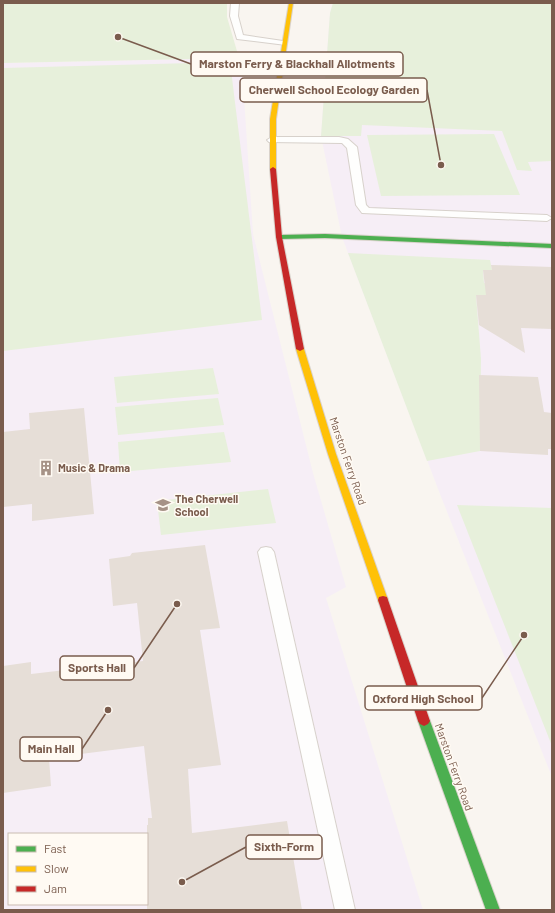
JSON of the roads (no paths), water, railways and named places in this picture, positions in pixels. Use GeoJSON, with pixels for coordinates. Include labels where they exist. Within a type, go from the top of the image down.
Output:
{"type":"FeatureCollection","features":[{"type":"Feature","properties":{"kind":"main road","name":"Marston Ferry Road"},"geometry":{"type":"LineString","coordinates":[[291,3],[283,43],[273,119],[272,140],[279,237],[302,358],[314,398],[423,717],[493,910]]}},
{"type":"Feature","properties":{"kind":"main road"},"geometry":{"type":"LineString","coordinates":[[279,237],[325,236],[552,246]]}},
{"type":"Feature","properties":{"kind":"lane"},"geometry":{"type":"LineString","coordinates":[[235,3],[234,16],[240,37],[283,43]]}},
{"type":"Feature","properties":{"kind":"lane"},"geometry":{"type":"LineString","coordinates":[[272,140],[339,140],[350,143],[352,147],[361,206],[366,211],[546,218]]}},
{"type":"Feature","properties":{"kind":"lane"},"geometry":{"type":"LineString","coordinates":[[266,552],[344,910]]}},
{"type":"Feature","properties":{"kind":"place","name":"Marston Ferry & Blackhall Allotments"},"geometry":{"type":"Point","coordinates":[118,37]}},
{"type":"Feature","properties":{"kind":"place","name":"Cherwell School Ecology Garden"},"geometry":{"type":"Point","coordinates":[441,165]}},
{"type":"Feature","properties":{"kind":"place","name":"Music & Drama"},"geometry":{"type":"Point","coordinates":[46,468]}},
{"type":"Feature","properties":{"kind":"place","name":"The Cherwell School"},"geometry":{"type":"Point","coordinates":[163,505]}},
{"type":"Feature","properties":{"kind":"place","name":"Sports Hall"},"geometry":{"type":"Point","coordinates":[177,604]}},
{"type":"Feature","properties":{"kind":"place","name":"Oxford High School"},"geometry":{"type":"Point","coordinates":[524,635]}},
{"type":"Feature","properties":{"kind":"place","name":"Main Hall"},"geometry":{"type":"Point","coordinates":[108,710]}},
{"type":"Feature","properties":{"kind":"place","name":"Sixth-Form"},"geometry":{"type":"Point","coordinates":[182,882]}}]}
